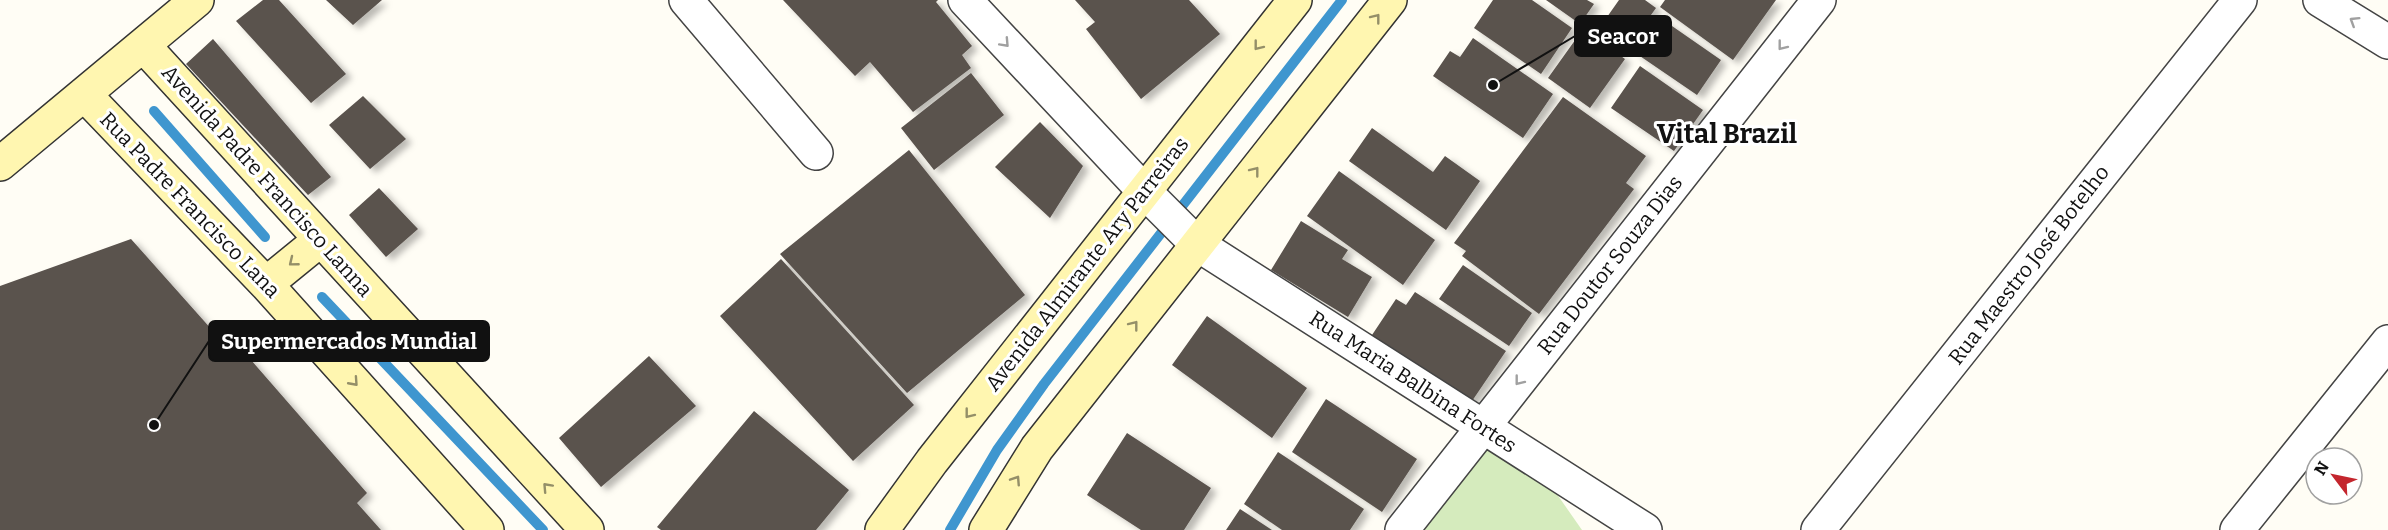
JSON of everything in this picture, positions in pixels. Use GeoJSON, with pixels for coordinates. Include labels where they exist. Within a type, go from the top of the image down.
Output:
{"type":"FeatureCollection","features":[{"type":"Feature","properties":{"kind":"main road"},"geometry":{"type":"LineString","coordinates":[[0,164],[196,0]]}},
{"type":"Feature","properties":{"kind":"main road","name":"Avenida Almirante Ary Parreiras"},"geometry":{"type":"LineString","coordinates":[[888,526],[932,461],[1150,198],[1294,0]]}},
{"type":"Feature","properties":{"kind":"main road"},"geometry":{"type":"LineString","coordinates":[[986,530],[1037,448],[1190,237],[1390,0]]}},
{"type":"Feature","properties":{"kind":"main road","name":"Avenida Padre Francisco Lanna"},"geometry":{"type":"LineString","coordinates":[[143,45],[586,530]]}},
{"type":"Feature","properties":{"kind":"main road","name":"Rua Padre Francisco Lana"},"geometry":{"type":"LineString","coordinates":[[84,94],[266,284],[486,530]]}},
{"type":"Feature","properties":{"kind":"main road"},"geometry":{"type":"LineString","coordinates":[[266,284],[320,240]]}},
{"type":"Feature","properties":{"kind":"street"},"geometry":{"type":"LineString","coordinates":[[686,0],[816,153]]}},
{"type":"Feature","properties":{"kind":"street","name":"Rua Maria Balbina Fortes"},"geometry":{"type":"LineString","coordinates":[[965,0],[1150,198],[1190,237],[1645,530]]}},
{"type":"Feature","properties":{"kind":"street","name":"Rua Doutor Souza Dias"},"geometry":{"type":"LineString","coordinates":[[1402,530],[1819,0]]}},
{"type":"Feature","properties":{"kind":"street","name":"Rua Maestro José Botelho"},"geometry":{"type":"LineString","coordinates":[[1818,530],[2240,0]]}},
{"type":"Feature","properties":{"kind":"street"},"geometry":{"type":"LineString","coordinates":[[2320,0],[2388,42]]}},
{"type":"Feature","properties":{"kind":"street"},"geometry":{"type":"LineString","coordinates":[[2237,530],[2388,342]]}},
{"type":"Feature","properties":{"kind":"green space"},"geometry":{"type":"Polygon","coordinates":[[[1483,427],[1531,457],[1582,530],[1402,530],[1483,427]]]}},
{"type":"Feature","properties":{"kind":"building"},"geometry":{"type":"Polygon","coordinates":[[[263,0],[279,0],[346,74],[311,103],[236,21],[263,0]]]}},
{"type":"Feature","properties":{"kind":"building"},"geometry":{"type":"Polygon","coordinates":[[[326,0],[382,0],[353,25],[326,0]]]}},
{"type":"Feature","properties":{"kind":"building"},"geometry":{"type":"Polygon","coordinates":[[[783,0],[938,0],[936,2],[972,46],[962,55],[971,68],[913,112],[870,62],[855,76],[783,0]]]}},
{"type":"Feature","properties":{"kind":"building"},"geometry":{"type":"Polygon","coordinates":[[[1075,0],[1189,0],[1220,34],[1141,99],[1086,29],[1095,22],[1075,0]]]}},
{"type":"Feature","properties":{"kind":"building"},"geometry":{"type":"Polygon","coordinates":[[[1493,0],[1532,0],[1572,28],[1541,74],[1474,28],[1493,0]]]}},
{"type":"Feature","properties":{"kind":"building"},"geometry":{"type":"Polygon","coordinates":[[[1546,0],[1587,0],[1594,4],[1580,24],[1546,0]]]}},
{"type":"Feature","properties":{"kind":"building"},"geometry":{"type":"Polygon","coordinates":[[[1619,0],[1645,0],[1656,8],[1628,47],[1600,27],[1619,0]]]}},
{"type":"Feature","properties":{"kind":"building"},"geometry":{"type":"Polygon","coordinates":[[[1665,0],[1776,0],[1733,60],[1660,7],[1665,0]]]}},
{"type":"Feature","properties":{"kind":"building"},"geometry":{"type":"Polygon","coordinates":[[[1659,17],[1721,60],[1697,95],[1634,52],[1659,17]]]}},
{"type":"Feature","properties":{"kind":"building"},"geometry":{"type":"Polygon","coordinates":[[[1583,29],[1625,59],[1590,108],[1548,78],[1583,29]]]}},
{"type":"Feature","properties":{"kind":"building"},"geometry":{"type":"Polygon","coordinates":[[[1473,38],[1553,94],[1523,138],[1433,76],[1450,51],[1460,57],[1473,38]]]}},
{"type":"Feature","properties":{"kind":"building"},"geometry":{"type":"Polygon","coordinates":[[[213,39],[331,177],[308,195],[186,64],[213,39]]]}},
{"type":"Feature","properties":{"kind":"building"},"geometry":{"type":"Polygon","coordinates":[[[1640,66],[1703,110],[1674,151],[1611,108],[1640,66]]]}},
{"type":"Feature","properties":{"kind":"building"},"geometry":{"type":"Polygon","coordinates":[[[971,73],[1004,115],[934,170],[901,128],[971,73]]]}},
{"type":"Feature","properties":{"kind":"building"},"geometry":{"type":"Polygon","coordinates":[[[363,96],[406,139],[370,169],[329,125],[363,96]]]}},
{"type":"Feature","properties":{"kind":"building"},"geometry":{"type":"Polygon","coordinates":[[[1563,97],[1646,156],[1626,183],[1634,189],[1539,314],[1462,256],[1466,251],[1454,243],[1563,97]]]}},
{"type":"Feature","properties":{"kind":"building"},"geometry":{"type":"Polygon","coordinates":[[[1040,122],[1083,166],[1050,218],[995,167],[1040,122]]]}},
{"type":"Feature","properties":{"kind":"building"},"geometry":{"type":"Polygon","coordinates":[[[1372,128],[1433,172],[1445,156],[1480,181],[1446,230],[1349,161],[1372,128]]]}},
{"type":"Feature","properties":{"kind":"building"},"geometry":{"type":"Polygon","coordinates":[[[909,150],[1025,295],[907,393],[780,254],[909,150]]]}},
{"type":"Feature","properties":{"kind":"building"},"geometry":{"type":"Polygon","coordinates":[[[1339,171],[1435,240],[1403,285],[1307,216],[1339,171]]]}},
{"type":"Feature","properties":{"kind":"building"},"geometry":{"type":"Polygon","coordinates":[[[379,188],[418,229],[386,257],[349,215],[379,188]]]}},
{"type":"Feature","properties":{"kind":"building"},"geometry":{"type":"Polygon","coordinates":[[[1301,221],[1348,250],[1342,259],[1372,277],[1348,317],[1271,270],[1301,221]]]}},
{"type":"Feature","properties":{"kind":"building"},"geometry":{"type":"Polygon","coordinates":[[[131,239],[237,358],[244,352],[367,493],[357,503],[381,530],[0,530],[0,286],[131,239]]]}},
{"type":"Feature","properties":{"kind":"building"},"geometry":{"type":"Polygon","coordinates":[[[781,259],[914,405],[853,461],[720,316],[781,259]]]}},
{"type":"Feature","properties":{"kind":"building"},"geometry":{"type":"Polygon","coordinates":[[[1463,265],[1532,313],[1509,346],[1439,299],[1463,265]]]}},
{"type":"Feature","properties":{"kind":"building"},"geometry":{"type":"Polygon","coordinates":[[[1415,292],[1506,351],[1470,404],[1370,338],[1396,299],[1406,305],[1415,292]]]}},
{"type":"Feature","properties":{"kind":"building"},"geometry":{"type":"Polygon","coordinates":[[[1207,316],[1307,388],[1272,438],[1172,365],[1207,316]]]}},
{"type":"Feature","properties":{"kind":"building"},"geometry":{"type":"Polygon","coordinates":[[[649,356],[696,406],[601,487],[559,438],[649,356]]]}},
{"type":"Feature","properties":{"kind":"building"},"geometry":{"type":"Polygon","coordinates":[[[1326,399],[1417,459],[1382,512],[1292,452],[1326,399]]]}},
{"type":"Feature","properties":{"kind":"building"},"geometry":{"type":"Polygon","coordinates":[[[754,411],[849,490],[816,530],[661,530],[657,527],[754,411]]]}},
{"type":"Feature","properties":{"kind":"building"},"geometry":{"type":"Polygon","coordinates":[[[1127,433],[1211,488],[1184,530],[1141,530],[1087,495],[1127,433]]]}},
{"type":"Feature","properties":{"kind":"building"},"geometry":{"type":"Polygon","coordinates":[[[1278,452],[1364,509],[1350,530],[1282,530],[1244,504],[1278,452]]]}},
{"type":"Feature","properties":{"kind":"building"},"geometry":{"type":"Polygon","coordinates":[[[1240,509],[1272,530],[1226,530],[1240,509]]]}},
{"type":"Feature","properties":{"kind":"waterway"},"geometry":{"type":"LineString","coordinates":[[950,530],[997,450],[1044,384],[1342,0]]}},
{"type":"Feature","properties":{"kind":"waterway"},"geometry":{"type":"LineString","coordinates":[[154,111],[265,237]]}},
{"type":"Feature","properties":{"kind":"waterway"},"geometry":{"type":"LineString","coordinates":[[322,297],[543,530]]}},
{"type":"Feature","properties":{"kind":"place","name":"Seacor"},"geometry":{"type":"Point","coordinates":[1493,85]}},
{"type":"Feature","properties":{"kind":"place","name":"Supermercados Mundial"},"geometry":{"type":"Point","coordinates":[154,425]}},
{"type":"Feature","properties":{"kind":"district","name":"Vital Brazil"},"geometry":{"type":"Point","coordinates":[1727,134]}}]}
